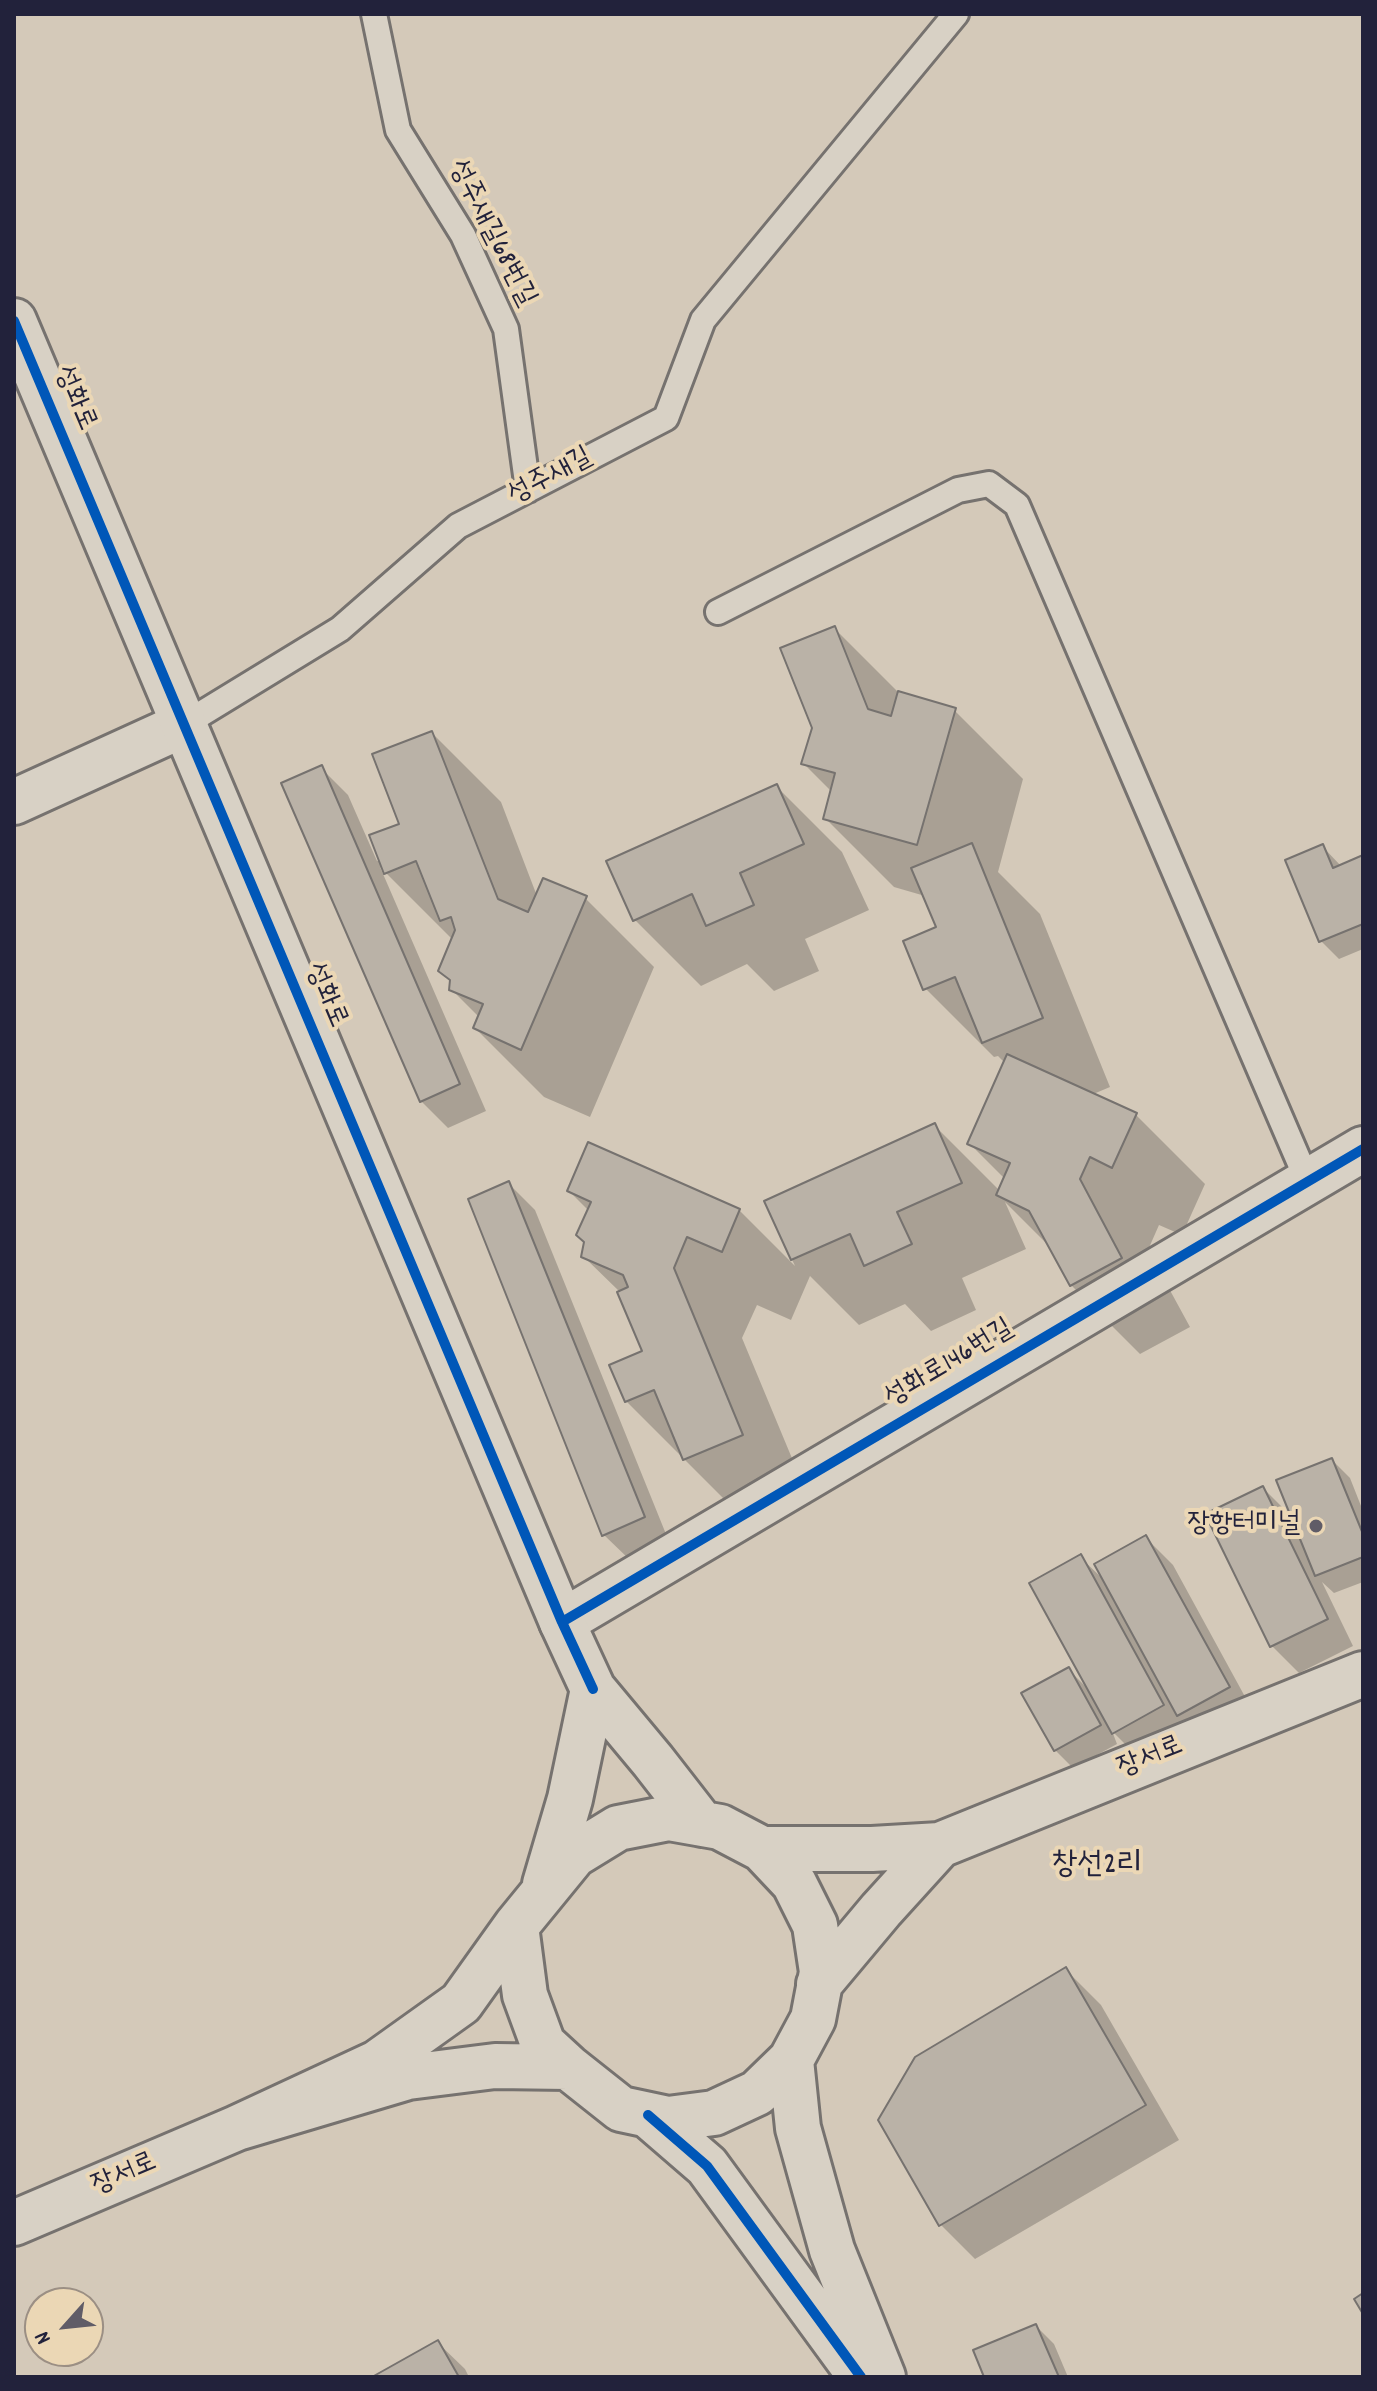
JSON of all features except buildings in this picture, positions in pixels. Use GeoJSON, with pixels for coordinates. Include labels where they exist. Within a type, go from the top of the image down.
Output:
{"type":"FeatureCollection","features":[{"type":"Feature","properties":{"kind":"street","name":"성화로"},"geometry":{"type":"LineString","coordinates":[[14,321],[562,1622],[593,1689],[702,1824]]}},
{"type":"Feature","properties":{"kind":"street","name":"성주새길"},"geometry":{"type":"LineString","coordinates":[[14,802],[183,725]]}},
{"type":"Feature","properties":{"kind":"street","name":"성화로146번길"},"geometry":{"type":"LineString","coordinates":[[562,1622],[1363,1149]]}},
{"type":"Feature","properties":{"kind":"street","name":"장서로"},"geometry":{"type":"LineString","coordinates":[[940,1845],[1363,1674]]}},
{"type":"Feature","properties":{"kind":"street"},"geometry":{"type":"LineString","coordinates":[[237,2128],[377,2063],[461,2003],[529,1911],[574,1855],[618,1828],[669,1818],[720,1827],[762,1849],[794,1883],[815,1925],[822,1972],[813,2019],[791,2060],[757,2093],[714,2113],[668,2119],[621,2109],[543,2044],[525,1995],[529,1911],[570,1799],[593,1689]]}},
{"type":"Feature","properties":{"kind":"street"},"geometry":{"type":"LineString","coordinates":[[762,1849],[872,1849],[940,1845]]}},
{"type":"Feature","properties":{"kind":"street"},"geometry":{"type":"LineString","coordinates":[[819,1984],[940,1845]]}},
{"type":"Feature","properties":{"kind":"street"},"geometry":{"type":"LineString","coordinates":[[791,2060],[798,2128],[832,2250],[883,2377]]}},
{"type":"Feature","properties":{"kind":"street"},"geometry":{"type":"LineString","coordinates":[[237,2128],[408,2077],[495,2066],[568,2067]]}},
{"type":"Feature","properties":{"kind":"street"},"geometry":{"type":"LineString","coordinates":[[648,2115],[707,2166],[861,2377]]}},
{"type":"Feature","properties":{"kind":"street","name":"장서로"},"geometry":{"type":"LineString","coordinates":[[14,2223],[237,2128]]}},
{"type":"Feature","properties":{"kind":"lane","name":"성주새길68번길"},"geometry":{"type":"LineString","coordinates":[[374,14],[398,130],[463,235],[506,329],[528,490]]}},
{"type":"Feature","properties":{"kind":"lane","name":"성주새길"},"geometry":{"type":"LineString","coordinates":[[183,725],[340,629],[458,526],[666,418],[703,320],[956,14]]}},
{"type":"Feature","properties":{"kind":"lane"},"geometry":{"type":"LineString","coordinates":[[718,612],[958,490],[989,484],[1017,505],[1308,1182]]}},
{"type":"Feature","properties":{"kind":"cycle path"},"geometry":{"type":"LineString","coordinates":[[14,321],[562,1622],[593,1689]]}},
{"type":"Feature","properties":{"kind":"cycle path"},"geometry":{"type":"LineString","coordinates":[[562,1622],[1363,1149]]}},
{"type":"Feature","properties":{"kind":"cycle path"},"geometry":{"type":"LineString","coordinates":[[648,2115],[707,2166],[861,2377]]}},
{"type":"Feature","properties":{"kind":"place","name":"장항터미널"},"geometry":{"type":"Point","coordinates":[1316,1526]}},
{"type":"Feature","properties":{"kind":"district","name":"창선2리"},"geometry":{"type":"Point","coordinates":[1097,1868]}}]}
